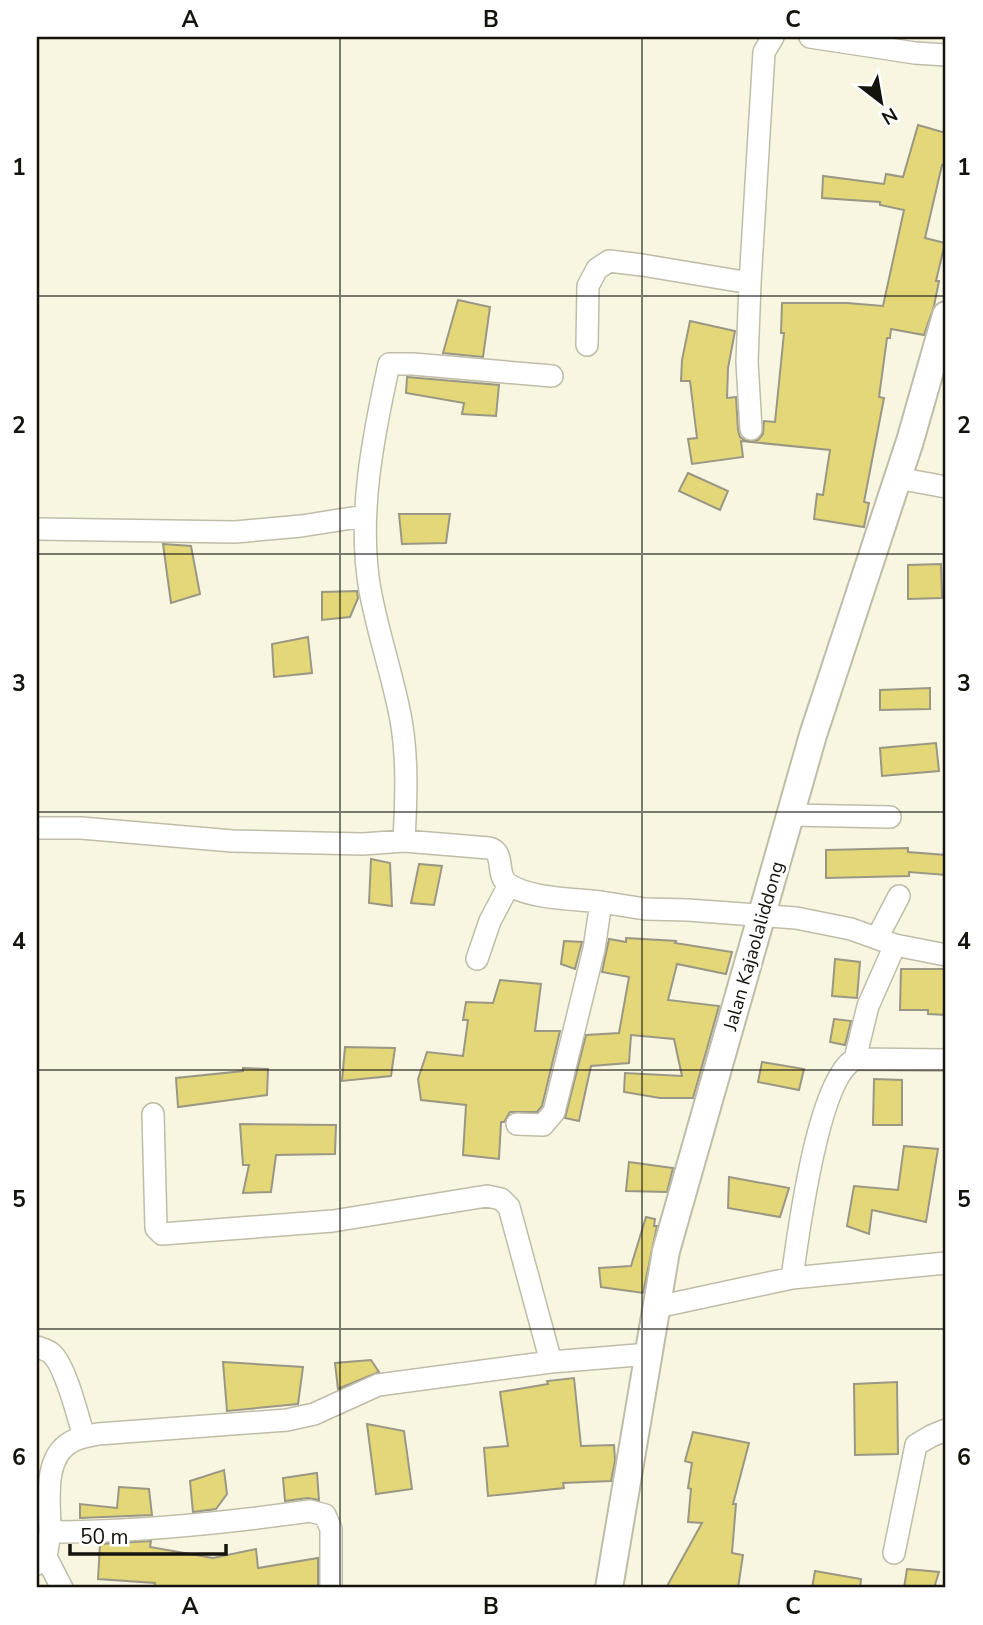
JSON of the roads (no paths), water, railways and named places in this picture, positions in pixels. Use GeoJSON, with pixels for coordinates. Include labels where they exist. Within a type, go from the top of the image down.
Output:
{"type":"FeatureCollection","features":[{"type":"Feature","properties":{"kind":"street"},"geometry":{"type":"LineString","coordinates":[[751,429],[747,362],[750,283],[764,52],[773,37]]}},
{"type":"Feature","properties":{"kind":"street"},"geometry":{"type":"LineString","coordinates":[[810,37],[946,55]]}},
{"type":"Feature","properties":{"kind":"street"},"geometry":{"type":"LineString","coordinates":[[587,345],[588,286],[597,269],[609,261],[750,283]]}},
{"type":"Feature","properties":{"kind":"street","name":"Jalan Kajaolaliddong"},"geometry":{"type":"LineString","coordinates":[[609,1588],[666,1251],[839,650],[897,478],[946,315]]}},
{"type":"Feature","properties":{"kind":"street"},"geometry":{"type":"LineString","coordinates":[[404,841],[406,761],[401,720],[370,589],[365,516],[389,365],[413,364],[552,376]]}},
{"type":"Feature","properties":{"kind":"street"},"geometry":{"type":"LineString","coordinates":[[897,478],[946,487]]}},
{"type":"Feature","properties":{"kind":"street"},"geometry":{"type":"LineString","coordinates":[[37,529],[235,532],[301,526],[365,516]]}},
{"type":"Feature","properties":{"kind":"street"},"geometry":{"type":"LineString","coordinates":[[790,815],[890,817]]}},
{"type":"Feature","properties":{"kind":"street"},"geometry":{"type":"LineString","coordinates":[[37,828],[81,828],[232,841],[363,844],[404,841],[494,849],[498,854],[504,880],[509,885],[545,896],[645,909],[762,915],[821,922],[851,929],[886,942],[946,955]]}},
{"type":"Feature","properties":{"kind":"street"},"geometry":{"type":"LineString","coordinates":[[477,958],[490,921],[509,885]]}},
{"type":"Feature","properties":{"kind":"street"},"geometry":{"type":"LineString","coordinates":[[855,1059],[867,1006],[899,896]]}},
{"type":"Feature","properties":{"kind":"street"},"geometry":{"type":"LineString","coordinates":[[517,1124],[543,1125],[554,1112],[594,949],[601,902]]}},
{"type":"Feature","properties":{"kind":"street"},"geometry":{"type":"LineString","coordinates":[[792,1278],[807,1176],[837,1077],[848,1063],[855,1059],[946,1060]]}},
{"type":"Feature","properties":{"kind":"street"},"geometry":{"type":"LineString","coordinates":[[153,1114],[156,1228],[162,1234],[333,1221],[487,1196],[501,1199],[509,1207],[551,1362]]}},
{"type":"Feature","properties":{"kind":"street"},"geometry":{"type":"LineString","coordinates":[[657,1307],[792,1278],[946,1263]]}},
{"type":"Feature","properties":{"kind":"street"},"geometry":{"type":"LineString","coordinates":[[37,1348],[51,1353],[56,1361],[69,1389],[84,1437]]}},
{"type":"Feature","properties":{"kind":"street"},"geometry":{"type":"LineString","coordinates":[[62,1588],[41,1561],[50,1532],[52,1465],[64,1447],[84,1437],[287,1420],[314,1414],[378,1385],[551,1362],[650,1354]]}},
{"type":"Feature","properties":{"kind":"street"},"geometry":{"type":"LineString","coordinates":[[894,1553],[916,1445],[946,1430]]}},
{"type":"Feature","properties":{"kind":"street"},"geometry":{"type":"LineString","coordinates":[[50,1532],[113,1530],[317,1511],[325,1515],[331,1529],[331,1588]]}}]}
